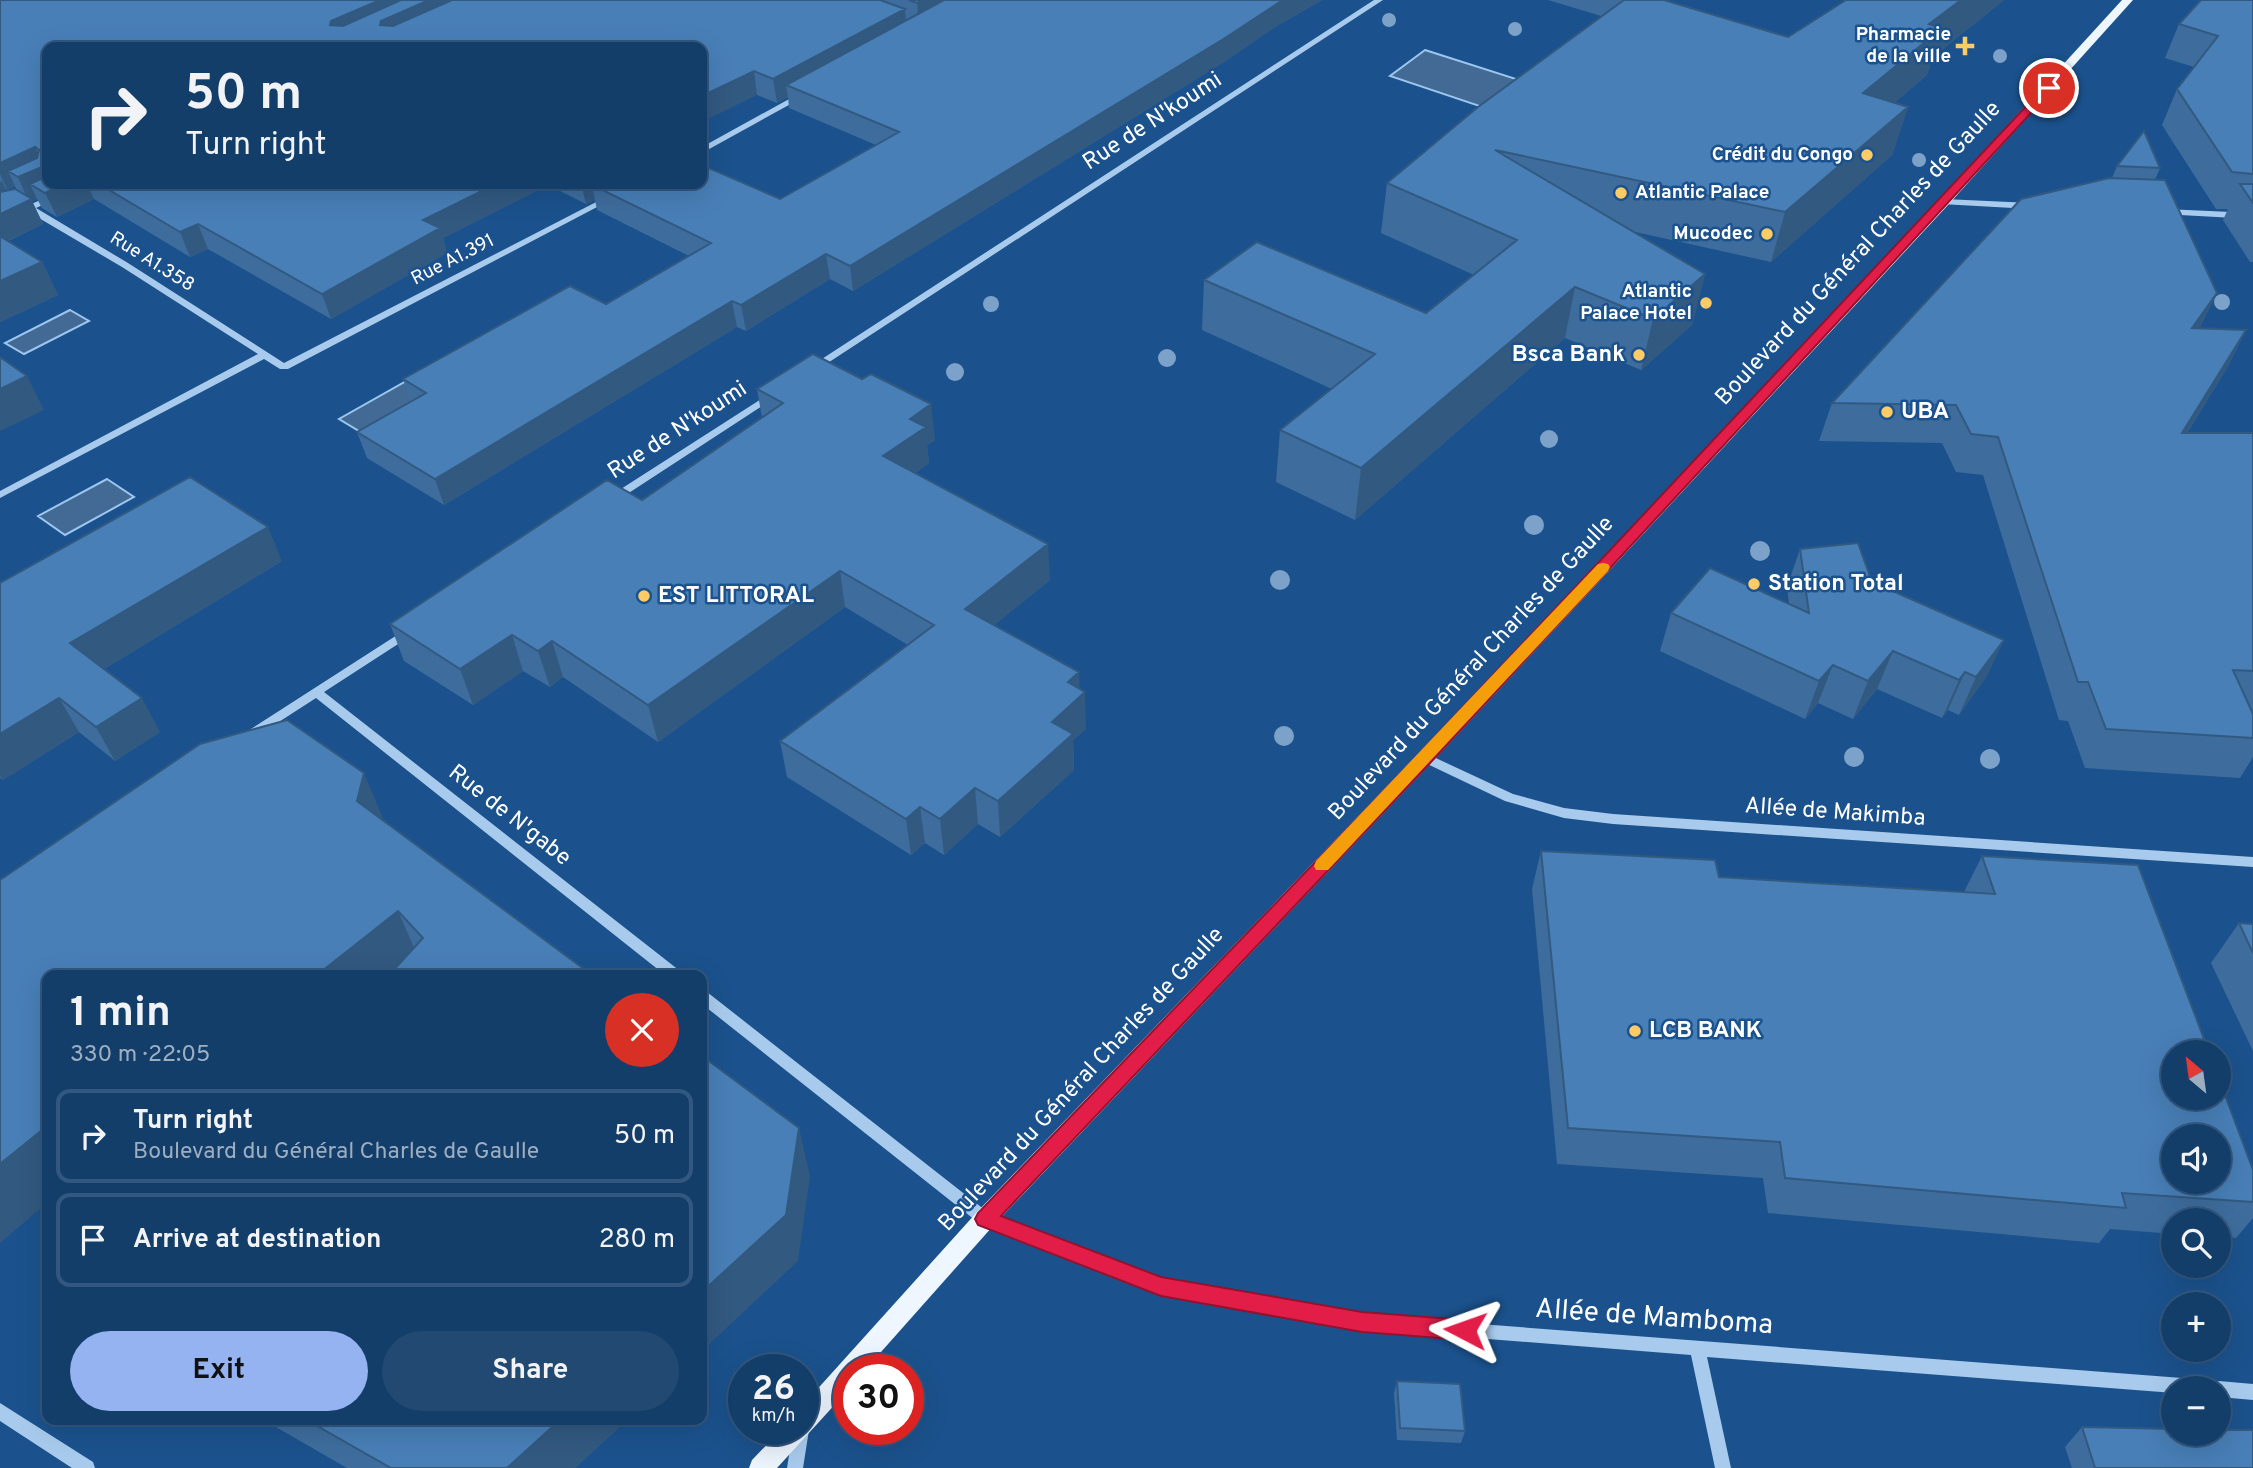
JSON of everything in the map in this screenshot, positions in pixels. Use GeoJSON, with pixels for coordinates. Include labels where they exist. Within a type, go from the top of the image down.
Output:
{"type":"FeatureCollection","features":[{"type":"Feature","properties":{"kind":"main road","name":"Boulevard du Général Charles de Gaulle"},"geometry":{"type":"LineString","coordinates":[[865,1354],[985,1219],[1424,758],[1944,202],[2128,0]]}},
{"type":"Feature","properties":{"kind":"main road","name":"Boulevard du Général Charles de Gaulle"},"geometry":{"type":"LineString","coordinates":[[819,1405],[833,1390]]}},
{"type":"Feature","properties":{"kind":"main road"},"geometry":{"type":"LineString","coordinates":[[761,1468],[784,1445]]}},
{"type":"Feature","properties":{"kind":"street","name":"Rue de N'koumi"},"geometry":{"type":"LineString","coordinates":[[806,373],[1379,0]]}},
{"type":"Feature","properties":{"kind":"street"},"geometry":{"type":"LineString","coordinates":[[707,147],[811,91]]}},
{"type":"Feature","properties":{"kind":"street"},"geometry":{"type":"LineString","coordinates":[[0,215],[29,208],[73,189]]}},
{"type":"Feature","properties":{"kind":"street","name":"Rue A1.391"},"geometry":{"type":"LineString","coordinates":[[284,367],[627,189]]}},
{"type":"Feature","properties":{"kind":"street"},"geometry":{"type":"LineString","coordinates":[[2,195],[17,190]]}},
{"type":"Feature","properties":{"kind":"street","name":"Rue A1.358"},"geometry":{"type":"LineString","coordinates":[[2,195],[29,208],[284,367]]}},
{"type":"Feature","properties":{"kind":"street"},"geometry":{"type":"LineString","coordinates":[[1944,202],[2038,206]]}},
{"type":"Feature","properties":{"kind":"street"},"geometry":{"type":"LineString","coordinates":[[2159,212],[2253,216]]}},
{"type":"Feature","properties":{"kind":"street"},"geometry":{"type":"LineString","coordinates":[[0,495],[266,354]]}},
{"type":"Feature","properties":{"kind":"street","name":"Rue de N'koumi"},"geometry":{"type":"LineString","coordinates":[[608,502],[783,388]]}},
{"type":"Feature","properties":{"kind":"street"},"geometry":{"type":"LineString","coordinates":[[234,745],[421,624]]}},
{"type":"Feature","properties":{"kind":"street","name":"Rue de N'gabe"},"geometry":{"type":"LineString","coordinates":[[316,692],[669,970]]}},
{"type":"Feature","properties":{"kind":"street","name":"Allée de Makimba"},"geometry":{"type":"LineString","coordinates":[[1424,758],[1509,798],[1564,813],[1613,819],[2253,862]]}},
{"type":"Feature","properties":{"kind":"street"},"geometry":{"type":"LineString","coordinates":[[707,1000],[985,1219]]}},
{"type":"Feature","properties":{"kind":"street","name":"Allée de Mamboma"},"geometry":{"type":"LineString","coordinates":[[985,1219],[1161,1286],[1362,1322],[2161,1384]]}},
{"type":"Feature","properties":{"kind":"street"},"geometry":{"type":"LineString","coordinates":[[1697,1347],[1723,1468]]}},
{"type":"Feature","properties":{"kind":"street"},"geometry":{"type":"LineString","coordinates":[[2231,1390],[2253,1392]]}},
{"type":"Feature","properties":{"kind":"street"},"geometry":{"type":"LineString","coordinates":[[0,1411],[87,1468]]}},
{"type":"Feature","properties":{"kind":"street"},"geometry":{"type":"LineString","coordinates":[[795,1468],[797,1445]]}},
{"type":"Feature","properties":{"kind":"water"},"geometry":{"type":"Polygon","coordinates":[[[1425,50],[1550,90],[1515,118],[1390,76],[1425,50]]]}},
{"type":"Feature","properties":{"kind":"water"},"geometry":{"type":"Polygon","coordinates":[[[70,310],[89,321],[24,354],[5,343],[70,310]]]}},
{"type":"Feature","properties":{"kind":"water"},"geometry":{"type":"Polygon","coordinates":[[[410,379],[431,391],[369,437],[339,419],[410,379]]]}},
{"type":"Feature","properties":{"kind":"water"},"geometry":{"type":"Polygon","coordinates":[[[107,479],[134,497],[65,535],[38,516],[107,479]]]}},
{"type":"Feature","properties":{"kind":"building"},"geometry":{"type":"Polygon","coordinates":[[[0,0],[380,0],[331,21],[330,25],[343,26],[401,0],[429,0],[381,21],[380,25],[393,26],[452,0],[880,0],[905,9],[773,79],[754,71],[707,94],[707,42],[42,42],[42,167],[18,177],[8,171],[37,158],[39,150],[35,147],[0,163],[0,0]]]}},
{"type":"Feature","properties":{"kind":"building"},"geometry":{"type":"Polygon","coordinates":[[[944,0],[1283,0],[850,266],[826,254],[741,305],[732,301],[435,479],[357,432],[426,393],[403,379],[570,286],[606,304],[711,243],[600,189],[707,189],[707,167],[780,199],[899,132],[786,85],[944,0]]]}},
{"type":"Feature","properties":{"kind":"building"},"geometry":{"type":"Polygon","coordinates":[[[1624,0],[1664,0],[1788,37],[1846,0],[1961,0],[1929,24],[1942,28],[1863,93],[1908,107],[1785,212],[1495,150],[1705,274],[1653,319],[1575,287],[1361,468],[1280,430],[1375,354],[1204,280],[1257,242],[1426,313],[1517,240],[1387,183],[1478,107],[1624,0]]]}},
{"type":"Feature","properties":{"kind":"building"},"geometry":{"type":"Polygon","coordinates":[[[2201,0],[2253,0],[2253,174],[2232,172],[2177,89],[2218,36],[2179,24],[2201,0]]]}},
{"type":"Feature","properties":{"kind":"building"},"geometry":{"type":"Polygon","coordinates":[[[2144,131],[2160,168],[2117,166],[2144,131]]]}},
{"type":"Feature","properties":{"kind":"building"},"geometry":{"type":"Polygon","coordinates":[[[42,178],[42,189],[53,189],[45,193],[30,184],[42,178]]]}},
{"type":"Feature","properties":{"kind":"building"},"geometry":{"type":"Polygon","coordinates":[[[2109,178],[2165,180],[2217,293],[2192,328],[2246,330],[2182,433],[2253,433],[2253,671],[2233,670],[2253,714],[2253,738],[2106,729],[2088,682],[2078,682],[1998,437],[1971,434],[1956,405],[1832,403],[2021,199],[2109,178]]]}},
{"type":"Feature","properties":{"kind":"building"},"geometry":{"type":"Polygon","coordinates":[[[2240,184],[2253,184],[2253,203],[2240,184]]]}},
{"type":"Feature","properties":{"kind":"building"},"geometry":{"type":"Polygon","coordinates":[[[15,189],[32,199],[0,214],[0,192],[15,189]]]}},
{"type":"Feature","properties":{"kind":"building"},"geometry":{"type":"Polygon","coordinates":[[[107,189],[486,189],[423,220],[440,228],[322,294],[198,224],[180,232],[107,189]]]}},
{"type":"Feature","properties":{"kind":"building"},"geometry":{"type":"Polygon","coordinates":[[[0,236],[42,262],[0,281],[0,236]]]}},
{"type":"Feature","properties":{"kind":"building"},"geometry":{"type":"Polygon","coordinates":[[[813,354],[862,379],[871,374],[931,404],[910,419],[926,427],[883,456],[1048,544],[965,609],[1079,672],[1068,682],[1085,692],[1052,722],[1073,734],[998,801],[975,788],[940,819],[920,807],[906,819],[780,741],[934,625],[840,571],[648,705],[552,641],[538,651],[512,635],[460,669],[390,624],[607,480],[642,500],[783,403],[757,389],[813,354]]]}},
{"type":"Feature","properties":{"kind":"building"},"geometry":{"type":"Polygon","coordinates":[[[0,357],[27,376],[0,389],[0,357]]]}},
{"type":"Feature","properties":{"kind":"building"},"geometry":{"type":"Polygon","coordinates":[[[190,477],[268,527],[70,643],[142,698],[96,727],[59,698],[0,734],[0,583],[190,477]]]}},
{"type":"Feature","properties":{"kind":"building"},"geometry":{"type":"Polygon","coordinates":[[[1858,543],[1872,582],[2004,640],[1976,677],[1965,672],[1959,680],[1893,651],[1868,681],[1833,665],[1819,681],[1671,613],[1710,568],[1809,613],[1800,549],[1858,543]]]}},
{"type":"Feature","properties":{"kind":"building"},"geometry":{"type":"Polygon","coordinates":[[[287,720],[364,773],[357,801],[585,970],[394,970],[423,938],[398,911],[323,970],[42,970],[42,1130],[0,1164],[0,880],[200,744],[287,720]]]}},
{"type":"Feature","properties":{"kind":"building"},"geometry":{"type":"Polygon","coordinates":[[[1541,851],[1715,860],[1719,877],[1995,894],[1982,856],[2138,865],[2204,1040],[2161,1040],[2161,1110],[2231,1110],[2253,1170],[2253,1202],[2122,1193],[2126,1208],[1785,1178],[1780,1142],[1568,1128],[1541,851]]]}},
{"type":"Feature","properties":{"kind":"building"},"geometry":{"type":"Polygon","coordinates":[[[2239,923],[2253,924],[2253,953],[2239,923]]]}},
{"type":"Feature","properties":{"kind":"building"},"geometry":{"type":"Polygon","coordinates":[[[707,1060],[799,1128],[786,1215],[707,1287],[707,1060]]]}},
{"type":"Feature","properties":{"kind":"building"},"geometry":{"type":"Polygon","coordinates":[[[1397,1381],[1460,1384],[1465,1431],[1400,1428],[1397,1381]]]}},
{"type":"Feature","properties":{"kind":"building"},"geometry":{"type":"Polygon","coordinates":[[[316,1425],[554,1425],[507,1468],[391,1468],[316,1425]]]}},
{"type":"Feature","properties":{"kind":"building"},"geometry":{"type":"Polygon","coordinates":[[[2082,1427],[2161,1429],[2161,1446],[2231,1446],[2231,1430],[2253,1430],[2253,1468],[2095,1468],[2082,1427]]]}},
{"type":"Feature","properties":{"kind":"slow traffic"},"geometry":{"type":"LineString","coordinates":[[1322,866],[1603,567]]}},
{"type":"Feature","properties":{"kind":"place","name":"Pharmacie de la ville"},"geometry":{"type":"Point","coordinates":[1965,46]}},
{"type":"Feature","properties":{"kind":"place","name":"Crédit du Congo"},"geometry":{"type":"Point","coordinates":[1867,155]}},
{"type":"Feature","properties":{"kind":"place","name":"Atlantic Palace"},"geometry":{"type":"Point","coordinates":[1621,193]}},
{"type":"Feature","properties":{"kind":"place","name":"Mucodec"},"geometry":{"type":"Point","coordinates":[1767,234]}},
{"type":"Feature","properties":{"kind":"place","name":"Atlantic Palace Hotel"},"geometry":{"type":"Point","coordinates":[1706,303]}},
{"type":"Feature","properties":{"kind":"place","name":"Bsca Bank"},"geometry":{"type":"Point","coordinates":[1639,355]}},
{"type":"Feature","properties":{"kind":"place","name":"UBA"},"geometry":{"type":"Point","coordinates":[1887,412]}},
{"type":"Feature","properties":{"kind":"place","name":"Station Total"},"geometry":{"type":"Point","coordinates":[1754,584]}},
{"type":"Feature","properties":{"kind":"place","name":"EST LITTORAL"},"geometry":{"type":"Point","coordinates":[644,596]}},
{"type":"Feature","properties":{"kind":"place","name":"LCB BANK"},"geometry":{"type":"Point","coordinates":[1635,1031]}},
{"type":"Feature","properties":{"kind":"route"},"geometry":{"type":"LineString","coordinates":[[1465,1330],[1362,1322],[1161,1286],[985,1219],[1424,758],[2049,88]]}}]}
